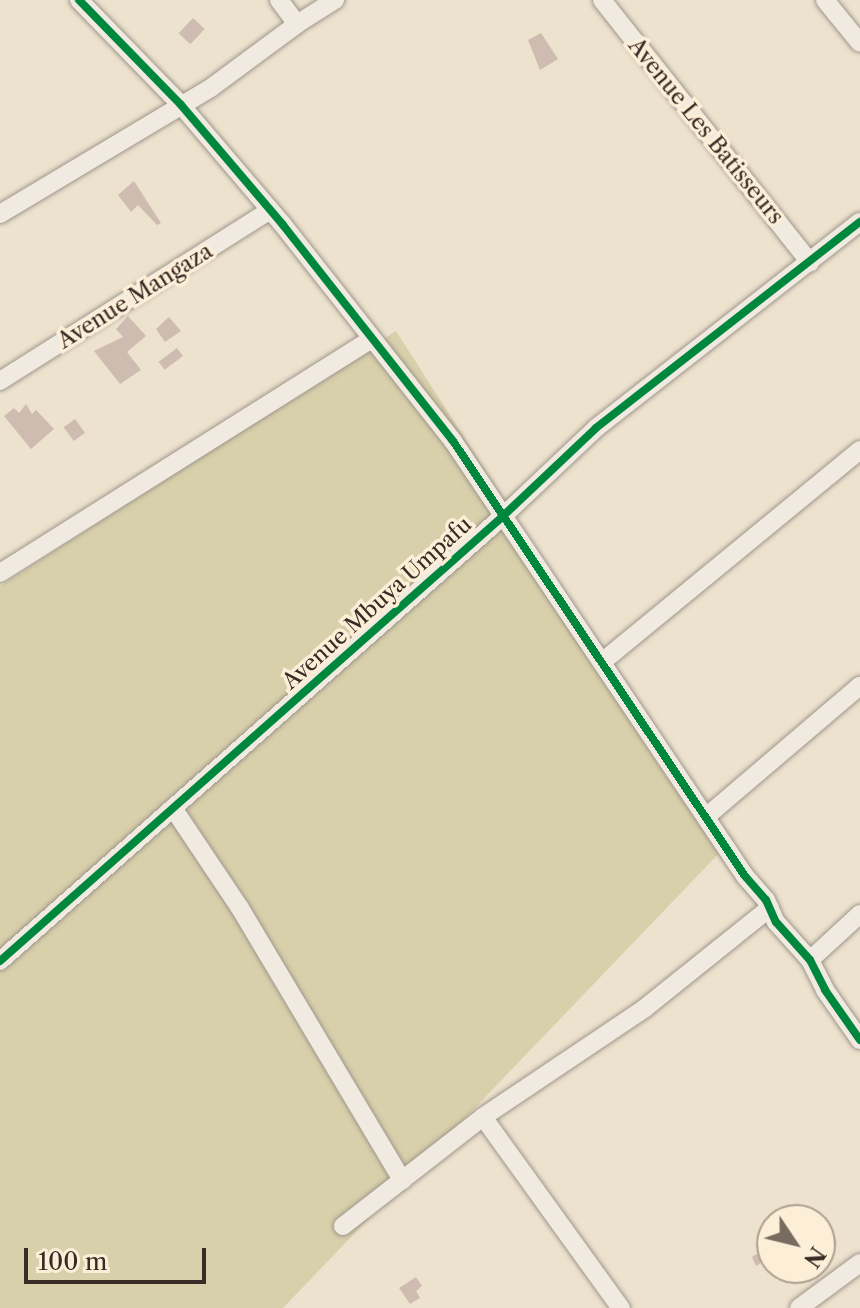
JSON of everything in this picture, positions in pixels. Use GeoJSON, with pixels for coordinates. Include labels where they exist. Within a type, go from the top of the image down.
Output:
{"type":"FeatureCollection","features":[{"type":"Feature","properties":{"kind":"street"},"geometry":{"type":"LineString","coordinates":[[79,0],[181,105],[270,210],[453,441],[770,908],[776,922],[810,960],[825,990],[860,1040]]}},
{"type":"Feature","properties":{"kind":"street"},"geometry":{"type":"LineString","coordinates":[[279,0],[297,24]]}},
{"type":"Feature","properties":{"kind":"street"},"geometry":{"type":"LineString","coordinates":[[0,214],[212,87],[335,0]]}},
{"type":"Feature","properties":{"kind":"street","name":"Avenue Les Batisseurs"},"geometry":{"type":"LineString","coordinates":[[602,0],[810,262]]}},
{"type":"Feature","properties":{"kind":"street"},"geometry":{"type":"LineString","coordinates":[[825,0],[860,43]]}},
{"type":"Feature","properties":{"kind":"street","name":"Avenue Mangaza"},"geometry":{"type":"LineString","coordinates":[[0,381],[270,210]]}},
{"type":"Feature","properties":{"kind":"street","name":"Avenue Mbuya Umpafu"},"geometry":{"type":"LineString","coordinates":[[0,961],[502,517],[596,428],[860,222]]}},
{"type":"Feature","properties":{"kind":"street"},"geometry":{"type":"LineString","coordinates":[[0,573],[371,339]]}},
{"type":"Feature","properties":{"kind":"street"},"geometry":{"type":"LineString","coordinates":[[602,662],[860,450]]}},
{"type":"Feature","properties":{"kind":"street"},"geometry":{"type":"LineString","coordinates":[[707,816],[860,686]]}},
{"type":"Feature","properties":{"kind":"street"},"geometry":{"type":"LineString","coordinates":[[173,808],[240,908],[402,1180]]}},
{"type":"Feature","properties":{"kind":"street"},"geometry":{"type":"LineString","coordinates":[[343,1226],[483,1117],[645,1008],[770,908]]}},
{"type":"Feature","properties":{"kind":"street"},"geometry":{"type":"LineString","coordinates":[[810,960],[860,914]]}},
{"type":"Feature","properties":{"kind":"street"},"geometry":{"type":"LineString","coordinates":[[483,1117],[621,1308]]}},
{"type":"Feature","properties":{"kind":"street"},"geometry":{"type":"LineString","coordinates":[[799,1308],[856,1273]]}},
{"type":"Feature","properties":{"kind":"shaded area"},"geometry":{"type":"Polygon","coordinates":[[[396,331],[726,846],[283,1308],[0,1308],[0,586],[396,331]]]}},
{"type":"Feature","properties":{"kind":"building"},"geometry":{"type":"Polygon","coordinates":[[[193,18],[205,29],[190,44],[179,33],[193,18]]]}},
{"type":"Feature","properties":{"kind":"building"},"geometry":{"type":"Polygon","coordinates":[[[541,33],[558,59],[540,70],[528,40],[541,33]]]}},
{"type":"Feature","properties":{"kind":"building"},"geometry":{"type":"Polygon","coordinates":[[[134,181],[161,223],[157,225],[138,205],[131,212],[118,195],[134,181]]]}},
{"type":"Feature","properties":{"kind":"building"},"geometry":{"type":"Polygon","coordinates":[[[128,316],[146,336],[127,352],[141,370],[120,384],[94,351],[123,337],[116,329],[128,316]]]}},
{"type":"Feature","properties":{"kind":"building"},"geometry":{"type":"Polygon","coordinates":[[[169,317],[181,331],[165,342],[156,329],[169,317]]]}},
{"type":"Feature","properties":{"kind":"building"},"geometry":{"type":"Polygon","coordinates":[[[177,348],[183,356],[165,370],[159,362],[177,348]]]}},
{"type":"Feature","properties":{"kind":"building"},"geometry":{"type":"Polygon","coordinates":[[[26,404],[32,414],[36,410],[54,429],[31,449],[4,416],[14,408],[19,413],[26,404]]]}},
{"type":"Feature","properties":{"kind":"building"},"geometry":{"type":"Polygon","coordinates":[[[75,419],[85,433],[74,441],[64,427],[75,419]]]}},
{"type":"Feature","properties":{"kind":"building"},"geometry":{"type":"Polygon","coordinates":[[[416,1277],[422,1286],[416,1291],[420,1298],[410,1304],[399,1288],[416,1277]]]}},
{"type":"Feature","properties":{"kind":"cycle path"},"geometry":{"type":"LineString","coordinates":[[79,0],[181,105],[283,225],[453,441],[745,876],[766,900],[776,922],[810,960],[825,990],[860,1040]]}},
{"type":"Feature","properties":{"kind":"cycle path"},"geometry":{"type":"LineString","coordinates":[[0,961],[502,517],[596,428],[860,222]]}}]}
